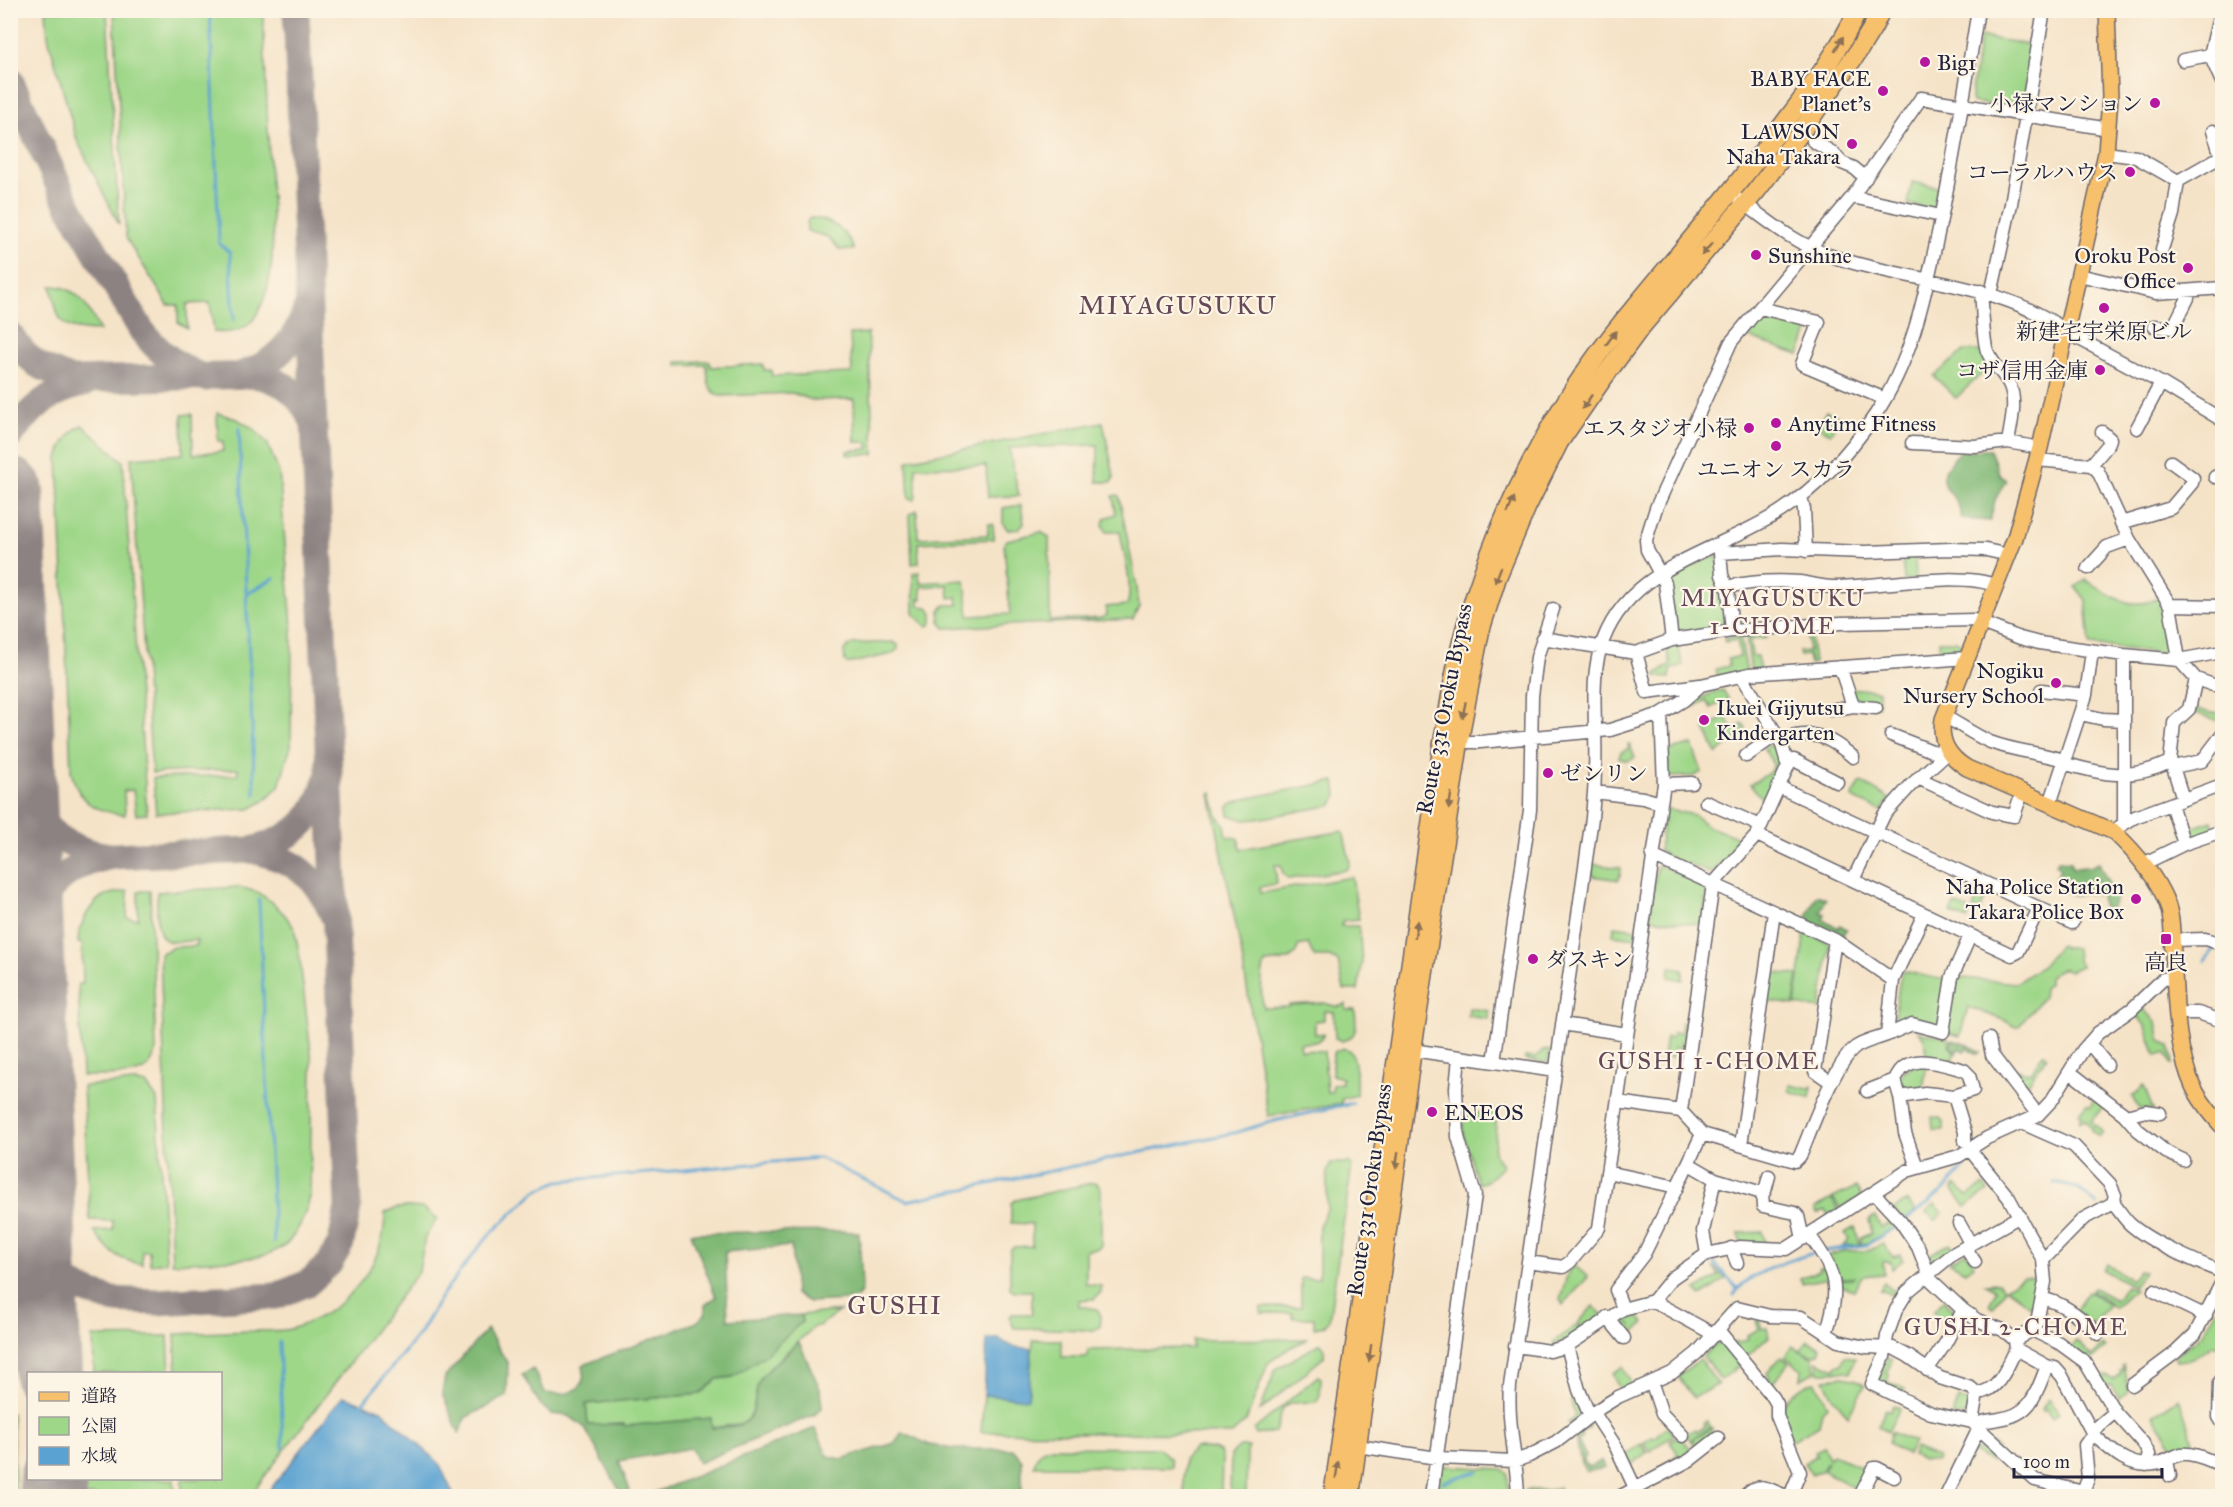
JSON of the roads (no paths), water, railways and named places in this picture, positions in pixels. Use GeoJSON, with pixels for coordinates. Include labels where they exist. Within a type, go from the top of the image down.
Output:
{"type":"FeatureCollection","features":[{"type":"Feature","properties":{"kind":"highway","name":"Route 331 Oroku Bypass"},"geometry":{"type":"LineString","coordinates":[[1350,1497],[1349,1445],[1451,742],[1480,631],[1497,577],[1527,506],[1559,442],[1640,328],[1738,199],[1858,10]]}},
{"type":"Feature","properties":{"kind":"highway","name":"Route 331 Oroku Bypass"},"geometry":{"type":"LineString","coordinates":[[1738,199],[1795,141],[1855,56],[1874,27],[1881,10]]}},
{"type":"Feature","properties":{"kind":"highway","name":"Route 331 Oroku Bypass"},"geometry":{"type":"LineString","coordinates":[[1333,1497],[1349,1445],[1412,1050],[1451,742]]}},
{"type":"Feature","properties":{"kind":"main road"},"geometry":{"type":"LineString","coordinates":[[2107,10],[2110,97],[2106,153],[2038,454],[2023,515],[2009,555],[1941,727],[1947,750],[1956,761],[1967,768],[2050,804],[2119,827],[2128,845],[2144,864],[2166,901],[2172,940],[2182,1051],[2193,1088],[2223,1126]]}},
{"type":"Feature","properties":{"kind":"street"},"geometry":{"type":"LineString","coordinates":[[1518,1497],[1509,1400],[1595,792],[1595,677],[1601,648],[1616,616],[1637,590],[1661,573],[1760,524],[1801,497],[1835,465],[1857,440],[1885,399],[1908,352],[1921,311],[1963,104],[1978,10]]}},
{"type":"Feature","properties":{"kind":"street"},"geometry":{"type":"LineString","coordinates":[[2008,442],[2013,404],[2012,393],[2007,380],[1992,362],[1986,348],[1986,292],[2027,116],[2044,10]]}},
{"type":"Feature","properties":{"kind":"street"},"geometry":{"type":"LineString","coordinates":[[2218,12],[2210,56],[2223,82]]}},
{"type":"Feature","properties":{"kind":"street"},"geometry":{"type":"LineString","coordinates":[[2183,60],[2210,56]]}},
{"type":"Feature","properties":{"kind":"street"},"geometry":{"type":"LineString","coordinates":[[1671,640],[1665,583],[1647,550],[1646,540],[1656,508],[1731,342],[1852,197],[1921,98],[2109,129]]}},
{"type":"Feature","properties":{"kind":"street"},"geometry":{"type":"LineString","coordinates":[[2178,182],[2222,156],[2214,131]]}},
{"type":"Feature","properties":{"kind":"street"},"geometry":{"type":"LineString","coordinates":[[1813,141],[1866,178]]}},
{"type":"Feature","properties":{"kind":"street"},"geometry":{"type":"LineString","coordinates":[[2106,153],[2136,157],[2178,182]]}},
{"type":"Feature","properties":{"kind":"street"},"geometry":{"type":"LineString","coordinates":[[2162,249],[2173,214],[2178,182]]}},
{"type":"Feature","properties":{"kind":"street"},"geometry":{"type":"LineString","coordinates":[[1852,197],[1941,216]]}},
{"type":"Feature","properties":{"kind":"street"},"geometry":{"type":"LineString","coordinates":[[1738,199],[1782,233],[1809,248],[1851,262],[1986,292],[2059,325],[2223,420]]}},
{"type":"Feature","properties":{"kind":"street"},"geometry":{"type":"LineString","coordinates":[[2079,275],[2156,293],[2223,288]]}},
{"type":"Feature","properties":{"kind":"street"},"geometry":{"type":"LineString","coordinates":[[2154,326],[2173,328],[2188,298],[2188,291]]}},
{"type":"Feature","properties":{"kind":"street"},"geometry":{"type":"LineString","coordinates":[[1760,308],[1819,322],[1802,364],[1885,399]]}},
{"type":"Feature","properties":{"kind":"street"},"geometry":{"type":"LineString","coordinates":[[2138,428],[2161,383]]}},
{"type":"Feature","properties":{"kind":"street"},"geometry":{"type":"LineString","coordinates":[[2091,465],[2108,445],[2110,439],[2102,432]]}},
{"type":"Feature","properties":{"kind":"street"},"geometry":{"type":"LineString","coordinates":[[1912,443],[1975,446],[2008,442],[2038,454],[2091,465],[2098,471],[2129,539],[2170,605],[2179,660],[2196,679],[2213,685],[2223,685]]}},
{"type":"Feature","properties":{"kind":"street"},"geometry":{"type":"LineString","coordinates":[[2121,523],[2171,508],[2184,493],[2193,478],[2170,462]]}},
{"type":"Feature","properties":{"kind":"street"},"geometry":{"type":"LineString","coordinates":[[1801,497],[1804,509],[1806,551]]}},
{"type":"Feature","properties":{"kind":"street"},"geometry":{"type":"LineString","coordinates":[[2088,568],[2107,547],[2129,539]]}},
{"type":"Feature","properties":{"kind":"street"},"geometry":{"type":"LineString","coordinates":[[1732,631],[1728,590],[1720,553],[1782,549],[1865,552],[1951,549],[1986,550],[2009,555]]}},
{"type":"Feature","properties":{"kind":"street"},"geometry":{"type":"LineString","coordinates":[[1726,587],[1747,583],[1797,582],[1837,587],[1951,580],[1977,580],[1996,586]]}},
{"type":"Feature","properties":{"kind":"street"},"geometry":{"type":"LineString","coordinates":[[2170,605],[2223,606]]}},
{"type":"Feature","properties":{"kind":"street"},"geometry":{"type":"LineString","coordinates":[[1494,1062],[1530,810],[1532,696],[1537,657],[1553,609]]}},
{"type":"Feature","properties":{"kind":"street"},"geometry":{"type":"LineString","coordinates":[[1542,638],[1636,653],[1671,640],[1732,631],[1841,623],[1974,620],[2020,638],[2092,651],[2179,660],[2223,652]]}},
{"type":"Feature","properties":{"kind":"street"},"geometry":{"type":"LineString","coordinates":[[2050,804],[2086,695],[2092,651]]}},
{"type":"Feature","properties":{"kind":"street"},"geometry":{"type":"LineString","coordinates":[[1636,653],[1647,692],[1796,669],[1967,658]]}},
{"type":"Feature","properties":{"kind":"street"},"geometry":{"type":"LineString","coordinates":[[2124,655],[2124,776],[2119,827],[2223,784]]}},
{"type":"Feature","properties":{"kind":"street"},"geometry":{"type":"LineString","coordinates":[[1840,667],[1853,706]]}},
{"type":"Feature","properties":{"kind":"street"},"geometry":{"type":"LineString","coordinates":[[1681,1111],[1713,884],[1759,831],[1788,766],[1778,738],[1742,676]]}},
{"type":"Feature","properties":{"kind":"street"},"geometry":{"type":"LineString","coordinates":[[2183,799],[2172,764],[2174,723],[2189,709],[2196,679]]}},
{"type":"Feature","properties":{"kind":"street"},"geometry":{"type":"LineString","coordinates":[[1451,742],[1531,738],[1610,730],[1661,714],[1684,700],[1701,685]]}},
{"type":"Feature","properties":{"kind":"street"},"geometry":{"type":"LineString","coordinates":[[2041,690],[2086,695]]}},
{"type":"Feature","properties":{"kind":"street"},"geometry":{"type":"LineString","coordinates":[[1831,710],[1853,706],[1876,708]]}},
{"type":"Feature","properties":{"kind":"street"},"geometry":{"type":"LineString","coordinates":[[1528,1262],[1563,1267],[1599,1228],[1664,784],[1661,714]]}},
{"type":"Feature","properties":{"kind":"street"},"geometry":{"type":"LineString","coordinates":[[2080,714],[2103,719],[2124,720]]}},
{"type":"Feature","properties":{"kind":"street"},"geometry":{"type":"LineString","coordinates":[[1944,716],[1989,741],[2018,751],[2042,753],[2098,773],[2124,776],[2172,764],[2202,761],[2223,735]]}},
{"type":"Feature","properties":{"kind":"street"},"geometry":{"type":"LineString","coordinates":[[1746,756],[1778,738],[1797,734],[1816,734],[1844,749],[1853,757]]}},
{"type":"Feature","properties":{"kind":"street"},"geometry":{"type":"LineString","coordinates":[[1891,735],[1932,751],[1947,750]]}},
{"type":"Feature","properties":{"kind":"street"},"geometry":{"type":"LineString","coordinates":[[1853,880],[1884,815],[1894,802],[1947,750]]}},
{"type":"Feature","properties":{"kind":"street"},"geometry":{"type":"LineString","coordinates":[[1786,761],[1794,760],[1837,782]]}},
{"type":"Feature","properties":{"kind":"street"},"geometry":{"type":"LineString","coordinates":[[1918,778],[1992,812],[2014,816],[2022,792]]}},
{"type":"Feature","properties":{"kind":"street"},"geometry":{"type":"LineString","coordinates":[[1664,784],[1692,783]]}},
{"type":"Feature","properties":{"kind":"street"},"geometry":{"type":"LineString","coordinates":[[1779,787],[2072,923]]}},
{"type":"Feature","properties":{"kind":"street"},"geometry":{"type":"LineString","coordinates":[[1595,792],[1643,798],[1661,803]]}},
{"type":"Feature","properties":{"kind":"street"},"geometry":{"type":"LineString","coordinates":[[1706,802],[1853,880],[2012,955],[2018,952],[2039,908]]}},
{"type":"Feature","properties":{"kind":"street"},"geometry":{"type":"LineString","coordinates":[[2171,804],[2184,844]]}},
{"type":"Feature","properties":{"kind":"street"},"geometry":{"type":"LineString","coordinates":[[2144,864],[2184,844],[2223,831]]}},
{"type":"Feature","properties":{"kind":"street"},"geometry":{"type":"LineString","coordinates":[[1652,856],[1835,940],[1893,980]]}},
{"type":"Feature","properties":{"kind":"street"},"geometry":{"type":"LineString","coordinates":[[1741,1145],[1774,912]]}},
{"type":"Feature","properties":{"kind":"street"},"geometry":{"type":"LineString","coordinates":[[1887,1035],[1893,980],[1924,914]]}},
{"type":"Feature","properties":{"kind":"street"},"geometry":{"type":"LineString","coordinates":[[1618,1102],[1681,1111],[1702,1134],[1796,1161],[1831,1082],[1851,1052],[1858,1046],[1912,1024],[1943,1032],[1952,976],[1970,936]]}},
{"type":"Feature","properties":{"kind":"street"},"geometry":{"type":"LineString","coordinates":[[2172,940],[2205,939],[2223,944]]}},
{"type":"Feature","properties":{"kind":"street"},"geometry":{"type":"LineString","coordinates":[[1831,1082],[1815,1071],[1835,940]]}},
{"type":"Feature","properties":{"kind":"street"},"geometry":{"type":"LineString","coordinates":[[1515,1346],[1550,1351],[1567,1346],[1606,1317],[1623,1309],[1653,1301],[1672,1278],[1707,1254],[1731,1248],[1786,1249],[1906,1171],[1959,1156],[1967,1146],[2038,1115],[2052,1100],[2089,1043],[2110,1023],[2132,1009],[2163,979],[2175,978]]}},
{"type":"Feature","properties":{"kind":"street"},"geometry":{"type":"LineString","coordinates":[[2178,1013],[2198,1013],[2223,1021]]}},
{"type":"Feature","properties":{"kind":"street"},"geometry":{"type":"LineString","coordinates":[[1562,1024],[1627,1034]]}},
{"type":"Feature","properties":{"kind":"street"},"geometry":{"type":"LineString","coordinates":[[1989,1039],[1992,1055],[2038,1115]]}},
{"type":"Feature","properties":{"kind":"street"},"geometry":{"type":"LineString","coordinates":[[2089,1043],[2107,1065]]}},
{"type":"Feature","properties":{"kind":"street"},"geometry":{"type":"LineString","coordinates":[[1412,1050],[1555,1071]]}},
{"type":"Feature","properties":{"kind":"street"},"geometry":{"type":"LineString","coordinates":[[1431,1497],[1475,1195],[1458,1137],[1456,1088],[1459,1057]]}},
{"type":"Feature","properties":{"kind":"street"},"geometry":{"type":"LineString","coordinates":[[1867,1091],[1895,1080],[1906,1067],[1923,1060],[1964,1070],[1968,1074],[1972,1090],[1954,1096],[1925,1093],[1900,1097]]}},
{"type":"Feature","properties":{"kind":"street"},"geometry":{"type":"LineString","coordinates":[[2070,1072],[2126,1116],[2138,1130],[2166,1152],[2183,1160]]}},
{"type":"Feature","properties":{"kind":"street"},"geometry":{"type":"LineString","coordinates":[[1895,1080],[1905,1133],[1917,1167]]}},
{"type":"Feature","properties":{"kind":"street"},"geometry":{"type":"LineString","coordinates":[[1349,1445],[1437,1458],[1515,1461],[1530,1456],[1556,1442],[1618,1397],[1652,1384],[1672,1373],[1697,1353],[1737,1308],[1770,1316],[1801,1317],[1838,1341],[1866,1347],[1893,1348],[1940,1378],[1971,1389],[1977,1394],[1984,1393],[2000,1380],[2016,1344],[2032,1330],[2037,1322],[2045,1282],[2043,1260],[2009,1198],[1967,1146],[1954,1096]]}},
{"type":"Feature","properties":{"kind":"street"},"geometry":{"type":"LineString","coordinates":[[2126,1116],[2146,1110],[2160,1113]]}},
{"type":"Feature","properties":{"kind":"street"},"geometry":{"type":"LineString","coordinates":[[2022,1123],[2074,1146],[2110,1184],[2115,1195],[2113,1203],[2083,1219],[2043,1260]]}},
{"type":"Feature","properties":{"kind":"street"},"geometry":{"type":"LineString","coordinates":[[1623,1309],[1616,1290],[1644,1254],[1702,1134]]}},
{"type":"Feature","properties":{"kind":"street"},"geometry":{"type":"LineString","coordinates":[[1689,1164],[1714,1179],[1762,1193]]}},
{"type":"Feature","properties":{"kind":"street"},"geometry":{"type":"LineString","coordinates":[[1607,1172],[1677,1187]]}},
{"type":"Feature","properties":{"kind":"street"},"geometry":{"type":"LineString","coordinates":[[1769,1176],[1757,1209],[1795,1213],[1806,1237],[1823,1253],[1832,1270],[1835,1304],[1826,1333]]}},
{"type":"Feature","properties":{"kind":"street"},"geometry":{"type":"LineString","coordinates":[[1707,1254],[1703,1231],[1714,1179]]}},
{"type":"Feature","properties":{"kind":"street"},"geometry":{"type":"LineString","coordinates":[[1874,1193],[1902,1224],[1918,1247],[1928,1275],[1963,1310],[1977,1320],[2003,1330],[2016,1344],[2048,1366],[2055,1368],[2062,1376],[2093,1434],[2112,1452],[2133,1463],[2146,1465],[2167,1461],[2181,1454],[2193,1455],[2223,1465]]}},
{"type":"Feature","properties":{"kind":"street"},"geometry":{"type":"LineString","coordinates":[[2113,1203],[2130,1224],[2148,1237],[2205,1266],[2223,1272]]}},
{"type":"Feature","properties":{"kind":"street"},"geometry":{"type":"LineString","coordinates":[[2020,1216],[1953,1254],[1907,1292],[1896,1310],[1887,1336],[1884,1357],[1872,1384],[1931,1413],[1976,1425],[2035,1480],[2087,1494],[2085,1445],[2115,1412]]}},
{"type":"Feature","properties":{"kind":"street"},"geometry":{"type":"LineString","coordinates":[[1959,1223],[1975,1262]]}},
{"type":"Feature","properties":{"kind":"street"},"geometry":{"type":"LineString","coordinates":[[1731,1248],[1737,1263]]}},
{"type":"Feature","properties":{"kind":"street"},"geometry":{"type":"LineString","coordinates":[[2132,1385],[2175,1353],[2194,1334],[2223,1282]]}},
{"type":"Feature","properties":{"kind":"street"},"geometry":{"type":"LineString","coordinates":[[2154,1291],[2206,1316]]}},
{"type":"Feature","properties":{"kind":"street"},"geometry":{"type":"LineString","coordinates":[[2043,1299],[2051,1300],[2073,1313],[2098,1334]]}},
{"type":"Feature","properties":{"kind":"street"},"geometry":{"type":"LineString","coordinates":[[1653,1301],[1717,1333],[1777,1404],[1777,1416],[1800,1472],[1788,1497],[1758,1487],[1752,1489],[1745,1497]]}},
{"type":"Feature","properties":{"kind":"street"},"geometry":{"type":"LineString","coordinates":[[1927,1370],[1945,1344],[1963,1310]]}},
{"type":"Feature","properties":{"kind":"street"},"geometry":{"type":"LineString","coordinates":[[1606,1317],[1624,1338]]}},
{"type":"Feature","properties":{"kind":"street"},"geometry":{"type":"LineString","coordinates":[[2032,1330],[2059,1343],[2085,1362],[2115,1412],[2143,1443],[2149,1454],[2146,1465]]}},
{"type":"Feature","properties":{"kind":"street"},"geometry":{"type":"LineString","coordinates":[[1567,1346],[1579,1390],[1592,1414],[1616,1447],[1636,1490]]}},
{"type":"Feature","properties":{"kind":"street"},"geometry":{"type":"LineString","coordinates":[[1976,1425],[2002,1419],[2025,1410],[2037,1391],[2048,1366]]}},
{"type":"Feature","properties":{"kind":"street"},"geometry":{"type":"LineString","coordinates":[[2223,1379],[2220,1382],[2218,1417],[2223,1422]]}},
{"type":"Feature","properties":{"kind":"street"},"geometry":{"type":"LineString","coordinates":[[1652,1384],[1662,1414],[1683,1436]]}},
{"type":"Feature","properties":{"kind":"street"},"geometry":{"type":"LineString","coordinates":[[1946,1497],[1976,1425],[1977,1394]]}},
{"type":"Feature","properties":{"kind":"street"},"geometry":{"type":"LineString","coordinates":[[1621,1497],[1658,1482],[1690,1460],[1705,1454],[1718,1438]]}},
{"type":"Feature","properties":{"kind":"street"},"geometry":{"type":"LineString","coordinates":[[2167,1461],[2170,1476]]}},
{"type":"Feature","properties":{"kind":"street"},"geometry":{"type":"LineString","coordinates":[[1860,1497],[1874,1468],[1894,1477]]}},
{"type":"Feature","properties":{"kind":"water"},"geometry":{"type":"Polygon","coordinates":[[[987,1339],[1000,1339],[1015,1347],[1032,1348],[1028,1399],[984,1395],[987,1339]]]}},
{"type":"Feature","properties":{"kind":"water"},"geometry":{"type":"Polygon","coordinates":[[[343,1396],[381,1410],[439,1463],[454,1496],[265,1496],[343,1396]]]}},
{"type":"Feature","properties":{"kind":"waterway"},"geometry":{"type":"LineString","coordinates":[[210,10],[219,243],[230,253],[234,320]]}},
{"type":"Feature","properties":{"kind":"waterway"},"geometry":{"type":"LineString","coordinates":[[239,428],[255,795]]}},
{"type":"Feature","properties":{"kind":"waterway"},"geometry":{"type":"LineString","coordinates":[[247,594],[274,578]]}},
{"type":"Feature","properties":{"kind":"waterway"},"geometry":{"type":"LineString","coordinates":[[259,900],[274,1243]]}},
{"type":"Feature","properties":{"kind":"waterway"},"geometry":{"type":"LineString","coordinates":[[2218,940],[2222,930]]}},
{"type":"Feature","properties":{"kind":"waterway"},"geometry":{"type":"LineString","coordinates":[[2205,961],[2215,946]]}},
{"type":"Feature","properties":{"kind":"waterway"},"geometry":{"type":"LineString","coordinates":[[362,1404],[419,1334],[442,1295],[486,1238],[536,1191],[558,1181],[820,1158],[907,1201],[1238,1132],[1270,1122],[1353,1103]]}},
{"type":"Feature","properties":{"kind":"waterway"},"geometry":{"type":"LineString","coordinates":[[1904,1222],[1946,1188],[1970,1160]]}},
{"type":"Feature","properties":{"kind":"waterway"},"geometry":{"type":"LineString","coordinates":[[2054,1183],[2078,1188],[2097,1205]]}},
{"type":"Feature","properties":{"kind":"waterway"},"geometry":{"type":"LineString","coordinates":[[1824,1251],[1866,1245],[1898,1226]]}},
{"type":"Feature","properties":{"kind":"waterway"},"geometry":{"type":"LineString","coordinates":[[1734,1295],[1748,1280],[1759,1274],[1817,1252]]}},
{"type":"Feature","properties":{"kind":"waterway"},"geometry":{"type":"LineString","coordinates":[[1710,1258],[1737,1288]]}},
{"type":"Feature","properties":{"kind":"waterway"},"geometry":{"type":"LineString","coordinates":[[279,1342],[283,1448]]}},
{"type":"Feature","properties":{"kind":"waterway"},"geometry":{"type":"LineString","coordinates":[[1443,1482],[1478,1471]]}},
{"type":"Feature","properties":{"kind":"waterway"},"geometry":{"type":"LineString","coordinates":[[1394,1496],[1423,1487]]}},
{"type":"Feature","properties":{"kind":"place","name":"Big1"},"geometry":{"type":"Point","coordinates":[1925,62]}},
{"type":"Feature","properties":{"kind":"place","name":"BABY FACE Planet's"},"geometry":{"type":"Point","coordinates":[1883,91]}},
{"type":"Feature","properties":{"kind":"place","name":"小禄マンション"},"geometry":{"type":"Point","coordinates":[2155,103]}},
{"type":"Feature","properties":{"kind":"place","name":"LAWSON Naha Takara"},"geometry":{"type":"Point","coordinates":[1852,144]}},
{"type":"Feature","properties":{"kind":"place","name":"コーラルハウス"},"geometry":{"type":"Point","coordinates":[2130,172]}},
{"type":"Feature","properties":{"kind":"place","name":"Sunshine"},"geometry":{"type":"Point","coordinates":[1756,255]}},
{"type":"Feature","properties":{"kind":"place","name":"Oroku Post Office"},"geometry":{"type":"Point","coordinates":[2188,268]}},
{"type":"Feature","properties":{"kind":"place","name":"新建宅宇栄原ビル"},"geometry":{"type":"Point","coordinates":[2104,308]}},
{"type":"Feature","properties":{"kind":"place","name":"コザ信用金庫"},"geometry":{"type":"Point","coordinates":[2100,370]}},
{"type":"Feature","properties":{"kind":"place","name":"Anytime Fitness"},"geometry":{"type":"Point","coordinates":[1776,423]}},
{"type":"Feature","properties":{"kind":"place","name":"エスタジオ小禄"},"geometry":{"type":"Point","coordinates":[1749,428]}},
{"type":"Feature","properties":{"kind":"place","name":"ユニオン スカラ"},"geometry":{"type":"Point","coordinates":[1776,446]}},
{"type":"Feature","properties":{"kind":"place","name":"Nogiku Nursery School"},"geometry":{"type":"Point","coordinates":[2056,683]}},
{"type":"Feature","properties":{"kind":"place","name":"Ikuei Gijyutsu Kindergarten"},"geometry":{"type":"Point","coordinates":[1704,720]}},
{"type":"Feature","properties":{"kind":"place","name":"ゼンリン"},"geometry":{"type":"Point","coordinates":[1548,773]}},
{"type":"Feature","properties":{"kind":"place","name":"Naha Police Station Takara Police Box"},"geometry":{"type":"Point","coordinates":[2136,899]}},
{"type":"Feature","properties":{"kind":"place","name":"高良"},"geometry":{"type":"Point","coordinates":[2166,939]}},
{"type":"Feature","properties":{"kind":"place","name":"ダスキン"},"geometry":{"type":"Point","coordinates":[1533,959]}},
{"type":"Feature","properties":{"kind":"place","name":"ENEOS"},"geometry":{"type":"Point","coordinates":[1432,1112]}},
{"type":"Feature","properties":{"kind":"district","name":"MIYAGUSUKU"},"geometry":{"type":"Point","coordinates":[1178,305]}},
{"type":"Feature","properties":{"kind":"district","name":"MIYAGUSUKU 1-CHOME"},"geometry":{"type":"Point","coordinates":[1773,612]}},
{"type":"Feature","properties":{"kind":"district","name":"GUSHI 1-CHOME"},"geometry":{"type":"Point","coordinates":[1709,1061]}},
{"type":"Feature","properties":{"kind":"district","name":"GUSHI"},"geometry":{"type":"Point","coordinates":[895,1305]}},
{"type":"Feature","properties":{"kind":"district","name":"GUSHI 2-CHOME"},"geometry":{"type":"Point","coordinates":[2016,1327]}}]}
